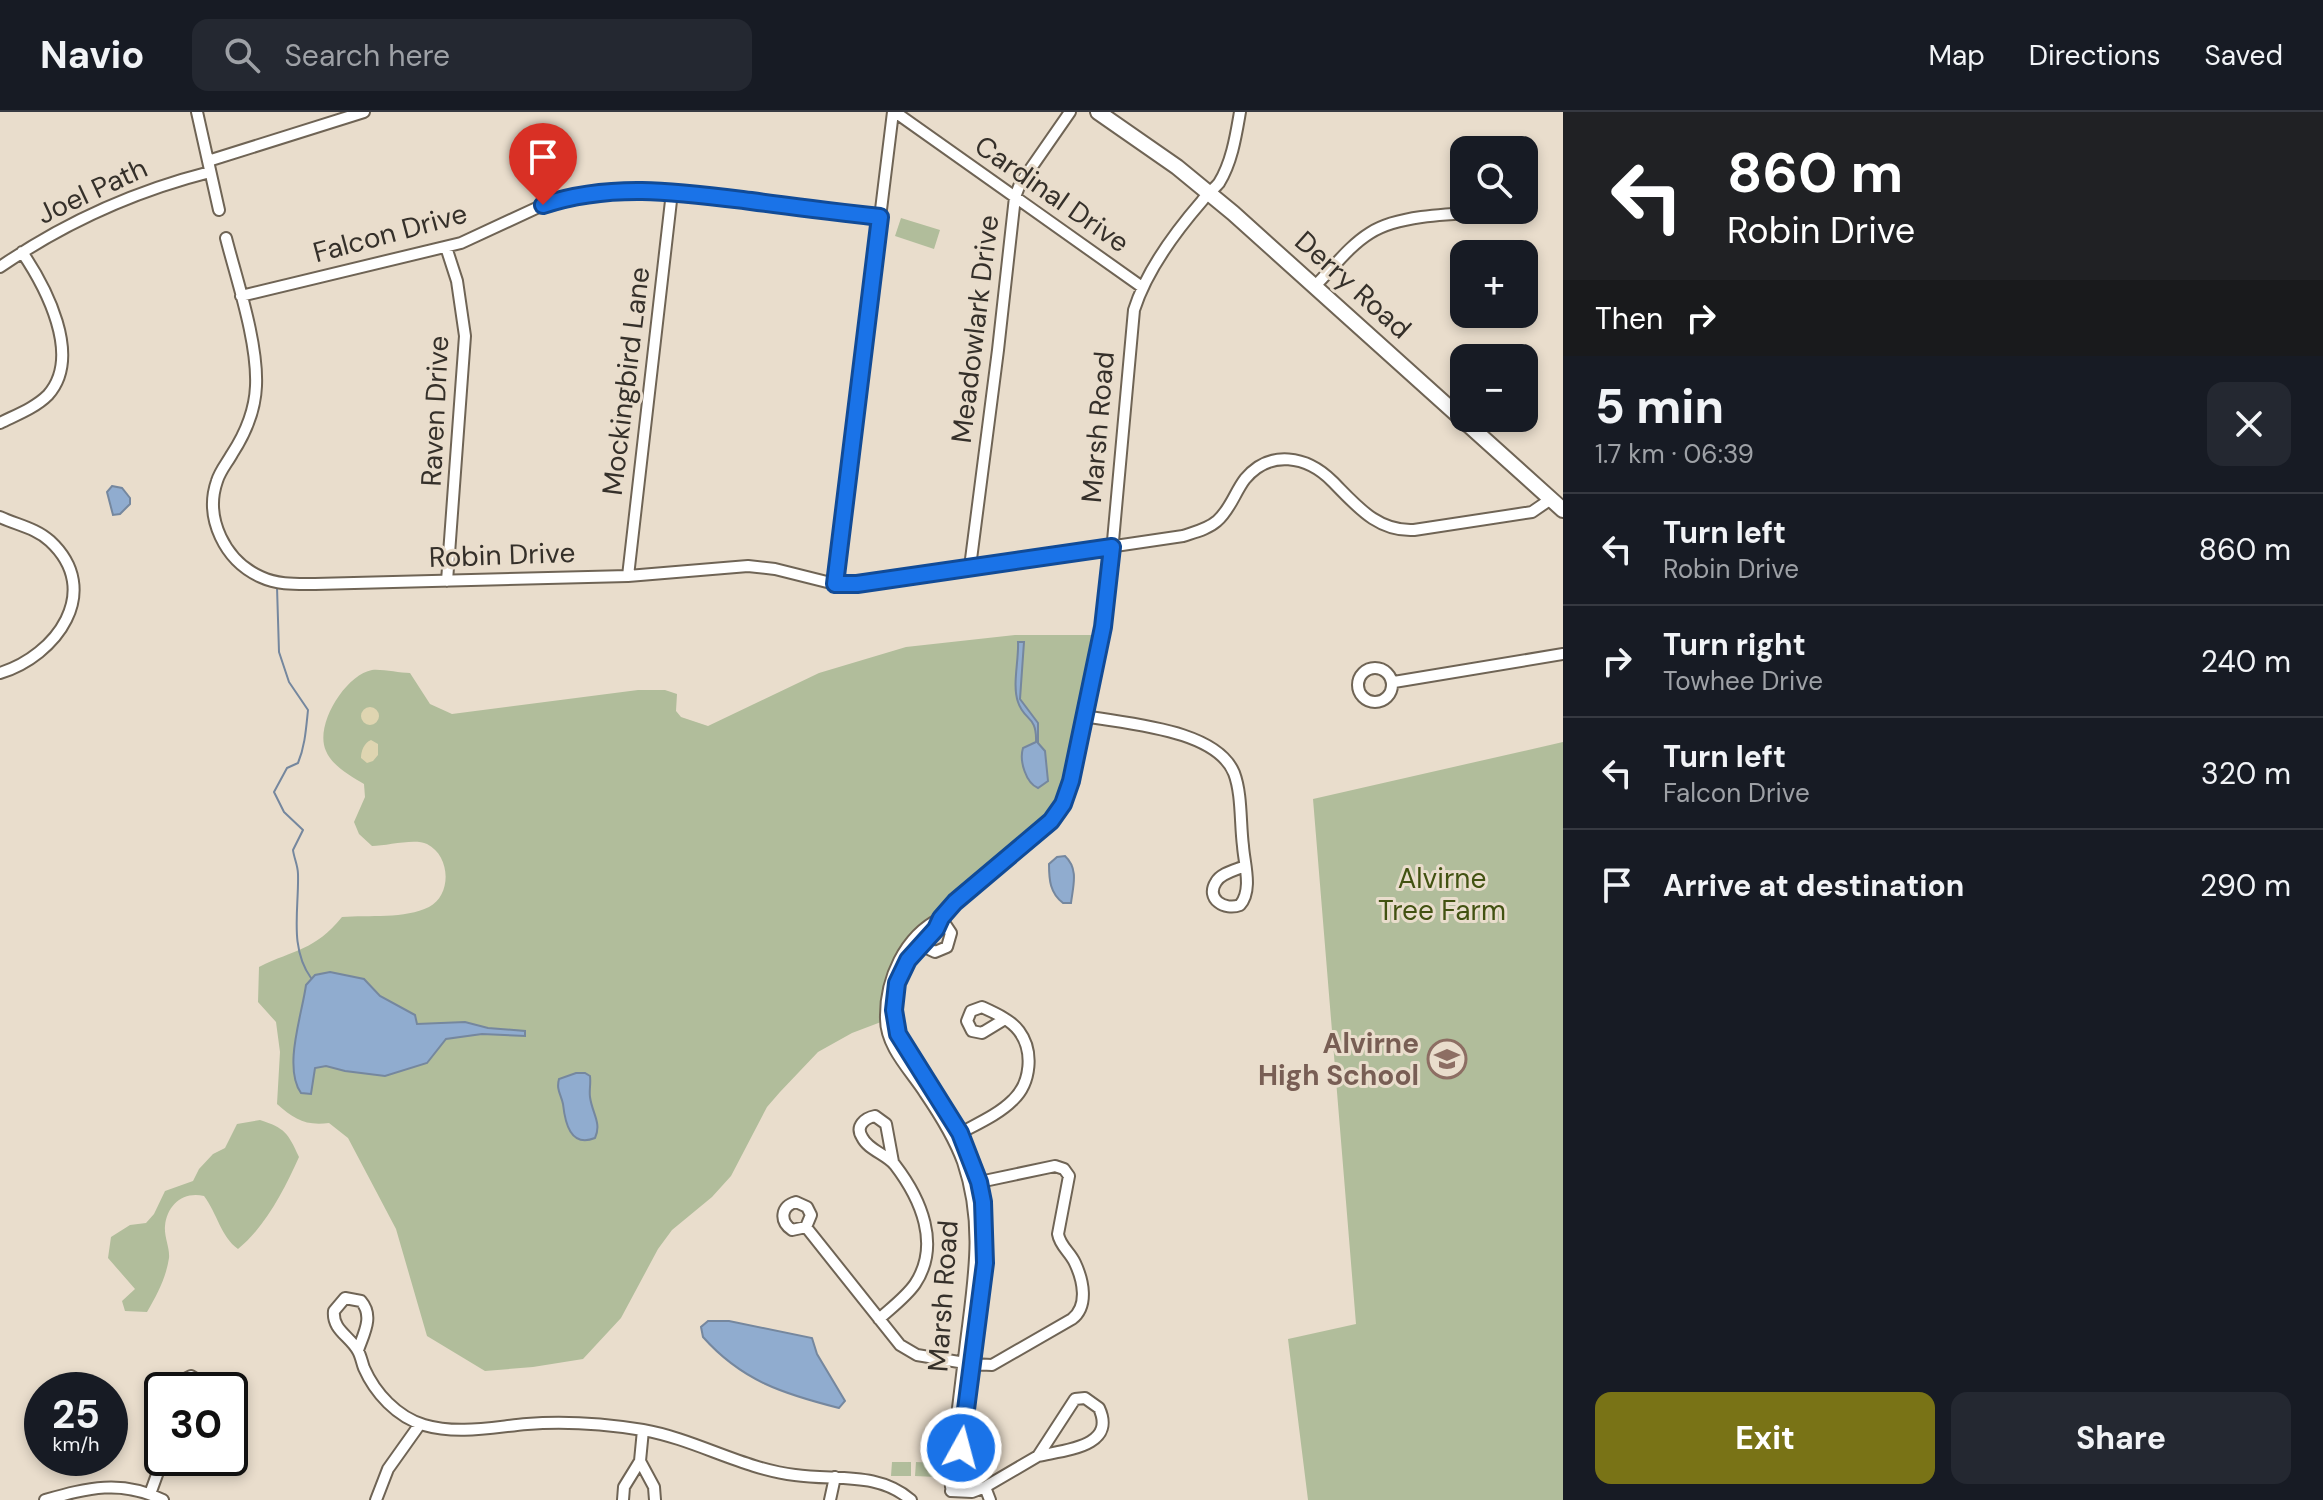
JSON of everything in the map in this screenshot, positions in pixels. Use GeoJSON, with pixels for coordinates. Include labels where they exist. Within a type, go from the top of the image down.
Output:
{"type":"FeatureCollection","features":[{"type":"Feature","properties":{"kind":"main road","name":"Derry Road"},"geometry":{"type":"LineString","coordinates":[[1098,112],[1210,193],[1563,510]]}},
{"type":"Feature","properties":{"kind":"street"},"geometry":{"type":"LineString","coordinates":[[197,112],[219,210]]}},
{"type":"Feature","properties":{"kind":"street","name":"Joel Path"},"geometry":{"type":"LineString","coordinates":[[0,267],[22,252],[124,200],[209,166],[364,112]]}},
{"type":"Feature","properties":{"kind":"street"},"geometry":{"type":"LineString","coordinates":[[835,584],[894,112]]}},
{"type":"Feature","properties":{"kind":"street","name":"Cardinal Drive"},"geometry":{"type":"LineString","coordinates":[[894,112],[1142,287]]}},
{"type":"Feature","properties":{"kind":"street","name":"Meadowlark Drive"},"geometry":{"type":"LineString","coordinates":[[970,567],[1015,197],[1020,184],[1070,112]]}},
{"type":"Feature","properties":{"kind":"street","name":"Marsh Road"},"geometry":{"type":"LineString","coordinates":[[985,1487],[972,1492],[951,1491],[957,1476],[977,1244],[975,1183],[956,1135],[906,1049],[895,1022],[895,999],[901,972],[917,943],[936,929],[941,918],[983,878],[1040,832],[1068,793],[1103,627],[1131,323],[1142,287],[1170,244],[1220,181],[1240,112]]}},
{"type":"Feature","properties":{"kind":"street","name":"Falcon Drive"},"geometry":{"type":"LineString","coordinates":[[241,296],[446,247],[560,200],[621,190],[672,192],[880,217]]}},
{"type":"Feature","properties":{"kind":"street","name":"Mockingbird Lane"},"geometry":{"type":"LineString","coordinates":[[628,576],[672,192]]}},
{"type":"Feature","properties":{"kind":"street"},"geometry":{"type":"LineString","coordinates":[[1316,285],[1360,241],[1383,227],[1450,216]]}},
{"type":"Feature","properties":{"kind":"street","name":"Robin Drive"},"geometry":{"type":"LineString","coordinates":[[226,238],[255,361],[256,388],[248,424],[221,471],[215,488],[214,515],[226,548],[253,573],[278,582],[628,576],[748,566],[775,569],[835,584],[857,584],[1183,536],[1206,528],[1224,514],[1244,480],[1254,470],[1276,459],[1299,460],[1319,469],[1370,518],[1395,529],[1414,530],[1532,512],[1551,499]]}},
{"type":"Feature","properties":{"kind":"street","name":"Raven Drive"},"geometry":{"type":"LineString","coordinates":[[446,247],[457,281],[465,336],[447,581]]}},
{"type":"Feature","properties":{"kind":"street"},"geometry":{"type":"LineString","coordinates":[[0,423],[40,402],[53,389],[60,372],[61,354],[54,308],[22,252]]}},
{"type":"Feature","properties":{"kind":"street"},"geometry":{"type":"LineString","coordinates":[[0,517],[44,536],[58,549],[73,582],[73,600],[68,618],[47,647],[17,668],[0,673]]}},
{"type":"Feature","properties":{"kind":"street"},"geometry":{"type":"LineString","coordinates":[[1394,682],[1563,654]]}},
{"type":"Feature","properties":{"kind":"street"},"geometry":{"type":"LineString","coordinates":[[1085,716],[1195,738],[1222,755],[1236,781],[1245,866]]}},
{"type":"Feature","properties":{"kind":"street"},"geometry":{"type":"LineString","coordinates":[[917,943],[939,952],[947,947],[951,933],[941,918]]}},
{"type":"Feature","properties":{"kind":"street"},"geometry":{"type":"LineString","coordinates":[[956,1135],[1009,1104],[1025,1082],[1029,1063],[1026,1044],[1017,1028],[1005,1019]]}},
{"type":"Feature","properties":{"kind":"street"},"geometry":{"type":"LineString","coordinates":[[879,1319],[914,1285],[927,1253],[925,1220],[893,1162]]}},
{"type":"Feature","properties":{"kind":"street"},"geometry":{"type":"LineString","coordinates":[[806,1227],[900,1345],[926,1358],[985,1365],[1000,1362],[1076,1317],[1084,1302],[1075,1262],[1059,1242],[1058,1234],[1070,1182],[1067,1172],[1060,1166],[975,1183]]}},
{"type":"Feature","properties":{"kind":"street"},"geometry":{"type":"LineString","coordinates":[[358,1350],[368,1322],[368,1310],[361,1301],[345,1298],[336,1306],[334,1323],[358,1350],[365,1370],[379,1393],[390,1405],[420,1424],[460,1431],[531,1424],[643,1430],[779,1472],[876,1481],[895,1488],[911,1500]]}},
{"type":"Feature","properties":{"kind":"street"},"geometry":{"type":"LineString","coordinates":[[990,1500],[985,1487],[1038,1456],[1097,1439],[1102,1428],[1099,1408],[1085,1398],[1073,1401],[1038,1456]]}},
{"type":"Feature","properties":{"kind":"street"},"geometry":{"type":"LineString","coordinates":[[376,1500],[388,1469],[420,1424]]}},
{"type":"Feature","properties":{"kind":"street"},"geometry":{"type":"LineString","coordinates":[[623,1500],[624,1487],[640,1461],[643,1430]]}},
{"type":"Feature","properties":{"kind":"street"},"geometry":{"type":"LineString","coordinates":[[640,1461],[654,1487],[655,1500]]}},
{"type":"Feature","properties":{"kind":"street"},"geometry":{"type":"LineString","coordinates":[[150,1494],[156,1476]]}},
{"type":"Feature","properties":{"kind":"street"},"geometry":{"type":"LineString","coordinates":[[830,1500],[835,1477]]}},
{"type":"Feature","properties":{"kind":"street"},"geometry":{"type":"LineString","coordinates":[[45,1500],[107,1486],[150,1494],[163,1500]]}},
{"type":"Feature","properties":{"kind":"green space"},"geometry":{"type":"Polygon","coordinates":[[[901,218],[940,230],[934,249],[895,236],[901,218]]]}},
{"type":"Feature","properties":{"kind":"green space"},"geometry":{"type":"Polygon","coordinates":[[[1015,635],[1098,635],[1063,797],[1047,818],[960,890],[912,939],[895,965],[884,993],[881,1022],[852,1033],[818,1052],[780,1092],[767,1107],[731,1176],[712,1197],[672,1230],[658,1249],[621,1318],[583,1359],[485,1371],[427,1336],[396,1229],[348,1138],[329,1123],[300,1120],[277,1104],[280,1052],[276,1022],[258,1002],[259,967],[313,943],[342,917],[398,915],[429,907],[437,901],[445,885],[441,857],[427,844],[408,842],[372,846],[359,834],[354,822],[365,797],[364,784],[333,761],[323,741],[328,716],[342,691],[362,674],[372,670],[410,673],[430,704],[452,714],[638,690],[665,690],[677,694],[676,711],[681,717],[708,726],[819,673],[906,647],[1015,635]]]}},
{"type":"Feature","properties":{"kind":"green space","name":"Alvirne Tree Farm"},"geometry":{"type":"Polygon","coordinates":[[[1563,742],[1563,1500],[1308,1500],[1288,1339],[1356,1324],[1313,799],[1563,742]]]}},
{"type":"Feature","properties":{"kind":"green space"},"geometry":{"type":"Polygon","coordinates":[[[260,1120],[285,1132],[299,1157],[266,1218],[238,1249],[227,1238],[204,1196],[189,1196],[177,1201],[166,1218],[169,1258],[158,1293],[147,1312],[125,1311],[122,1301],[135,1289],[108,1258],[111,1237],[130,1225],[146,1223],[165,1191],[193,1181],[213,1154],[225,1148],[237,1124],[260,1120]]]}},
{"type":"Feature","properties":{"kind":"green space"},"geometry":{"type":"Polygon","coordinates":[[[892,1462],[911,1462],[911,1476],[891,1476],[892,1462]]]}},
{"type":"Feature","properties":{"kind":"green space"},"geometry":{"type":"Polygon","coordinates":[[[916,1462],[937,1463],[936,1477],[915,1476],[916,1462]]]}},
{"type":"Feature","properties":{"kind":"sand"},"geometry":{"type":"Polygon","coordinates":[[[370,707],[379,716],[370,725],[361,716],[370,707]]]}},
{"type":"Feature","properties":{"kind":"sand"},"geometry":{"type":"Polygon","coordinates":[[[371,740],[378,744],[378,755],[367,763],[361,758],[365,745],[371,740]]]}},
{"type":"Feature","properties":{"kind":"water"},"geometry":{"type":"Polygon","coordinates":[[[112,486],[122,488],[130,498],[130,504],[120,514],[113,515],[107,492],[112,486]]]}},
{"type":"Feature","properties":{"kind":"water"},"geometry":{"type":"Polygon","coordinates":[[[1018,642],[1024,642],[1020,699],[1038,723],[1038,743],[1045,751],[1048,781],[1038,788],[1027,777],[1022,759],[1023,748],[1036,742],[1036,733],[1016,695],[1018,642]]]}},
{"type":"Feature","properties":{"kind":"water"},"geometry":{"type":"Polygon","coordinates":[[[1065,856],[1074,872],[1071,903],[1063,903],[1059,899],[1050,881],[1049,864],[1057,857],[1065,856]]]}},
{"type":"Feature","properties":{"kind":"water"},"geometry":{"type":"Polygon","coordinates":[[[330,972],[364,979],[380,996],[415,1015],[417,1024],[465,1022],[488,1028],[525,1031],[525,1036],[482,1034],[446,1039],[427,1063],[385,1076],[326,1066],[315,1068],[311,1094],[301,1093],[296,1082],[294,1055],[306,985],[315,975],[330,972]]]}},
{"type":"Feature","properties":{"kind":"water"},"geometry":{"type":"Polygon","coordinates":[[[576,1073],[590,1076],[590,1097],[597,1128],[595,1138],[587,1140],[570,1132],[558,1089],[559,1079],[576,1073]]]}},
{"type":"Feature","properties":{"kind":"water"},"geometry":{"type":"Polygon","coordinates":[[[708,1321],[729,1321],[812,1338],[817,1354],[845,1401],[839,1408],[819,1403],[782,1391],[749,1375],[733,1365],[703,1337],[701,1327],[708,1321]]]}},
{"type":"Feature","properties":{"kind":"waterway"},"geometry":{"type":"LineString","coordinates":[[277,587],[279,652],[289,682],[308,710],[298,763],[287,768],[274,792],[284,812],[303,830],[293,850],[298,874],[297,941],[311,978]]}},
{"type":"Feature","properties":{"kind":"place","name":"Alvirne High School"},"geometry":{"type":"Point","coordinates":[1447,1059]}},
{"type":"Feature","properties":{"kind":"route"},"geometry":{"type":"LineString","coordinates":[[543,205],[578,195],[630,189],[880,217],[835,584],[857,584],[1112,547],[1103,627],[1071,781],[1063,804],[1040,832],[955,902],[908,960],[897,983],[894,1010],[898,1034],[960,1133],[979,1182],[983,1202],[985,1263],[961,1448]]}}]}
